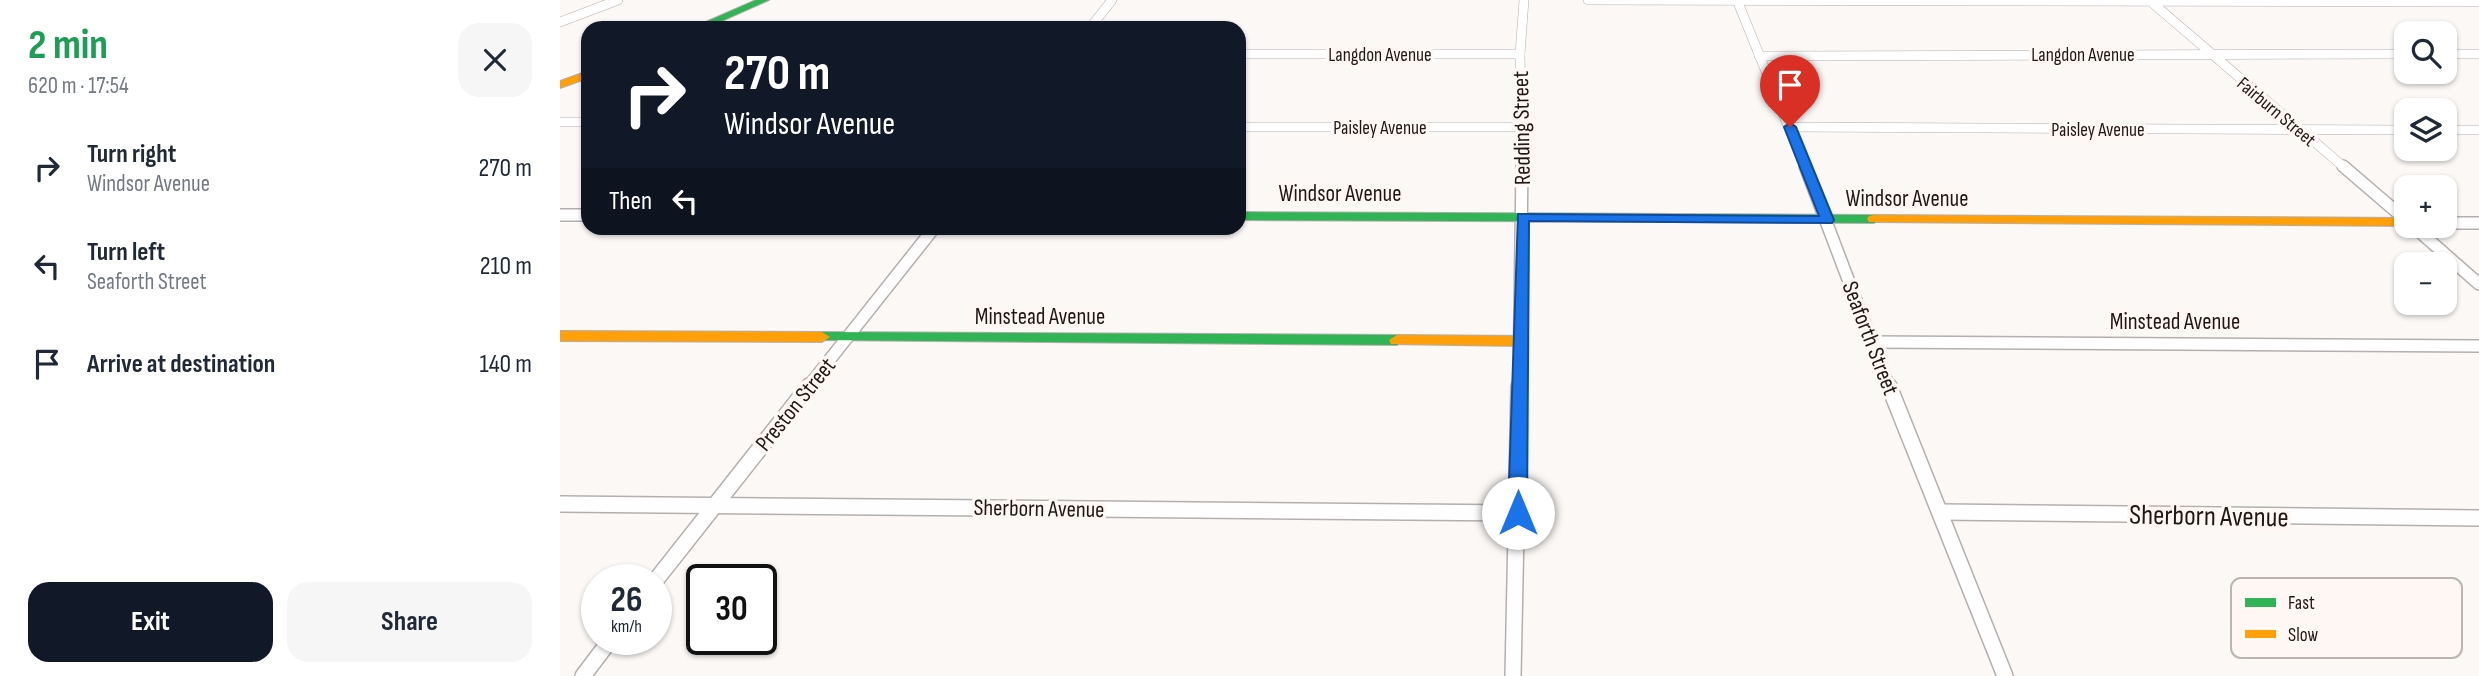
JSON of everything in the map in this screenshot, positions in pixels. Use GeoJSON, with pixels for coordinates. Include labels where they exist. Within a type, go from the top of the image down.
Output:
{"type":"FeatureCollection","features":[{"type":"Feature","properties":{"kind":"street"},"geometry":{"type":"LineString","coordinates":[[560,22],[618,0]]}},
{"type":"Feature","properties":{"kind":"street"},"geometry":{"type":"LineString","coordinates":[[714,21],[764,0]]}},
{"type":"Feature","properties":{"kind":"street"},"geometry":{"type":"LineString","coordinates":[[1096,21],[1112,0]]}},
{"type":"Feature","properties":{"kind":"street","name":"Redding Street"},"geometry":{"type":"LineString","coordinates":[[1513,676],[1523,217],[1520,54],[1524,0]]}},
{"type":"Feature","properties":{"kind":"street"},"geometry":{"type":"LineString","coordinates":[[1588,0],[2479,2]]}},
{"type":"Feature","properties":{"kind":"street","name":"Seaforth Street"},"geometry":{"type":"LineString","coordinates":[[1737,1],[1827,220],[1871,342],[2005,676]]}},
{"type":"Feature","properties":{"kind":"street","name":"Fairburn Street"},"geometry":{"type":"LineString","coordinates":[[2150,1],[2394,211]]}},
{"type":"Feature","properties":{"kind":"street","name":"Langdon Avenue"},"geometry":{"type":"LineString","coordinates":[[1246,54],[1520,54]]}},
{"type":"Feature","properties":{"kind":"street","name":"Langdon Avenue"},"geometry":{"type":"LineString","coordinates":[[1759,56],[2394,54]]}},
{"type":"Feature","properties":{"kind":"street"},"geometry":{"type":"LineString","coordinates":[[2457,54],[2479,54]]}},
{"type":"Feature","properties":{"kind":"street"},"geometry":{"type":"LineString","coordinates":[[560,85],[581,77]]}},
{"type":"Feature","properties":{"kind":"street"},"geometry":{"type":"LineString","coordinates":[[560,122],[581,122]]}},
{"type":"Feature","properties":{"kind":"street","name":"Paisley Avenue"},"geometry":{"type":"LineString","coordinates":[[1246,127],[1521,127]]}},
{"type":"Feature","properties":{"kind":"street","name":"Paisley Avenue"},"geometry":{"type":"LineString","coordinates":[[1790,127],[2394,130]]}},
{"type":"Feature","properties":{"kind":"street"},"geometry":{"type":"LineString","coordinates":[[2457,130],[2479,130]]}},
{"type":"Feature","properties":{"kind":"street"},"geometry":{"type":"LineString","coordinates":[[560,215],[581,215]]}},
{"type":"Feature","properties":{"kind":"street","name":"Windsor Avenue"},"geometry":{"type":"LineString","coordinates":[[1246,216],[2394,221]]}},
{"type":"Feature","properties":{"kind":"street"},"geometry":{"type":"LineString","coordinates":[[2457,223],[2479,223]]}},
{"type":"Feature","properties":{"kind":"street","name":"Preston Street"},"geometry":{"type":"LineString","coordinates":[[668,564],[928,235]]}},
{"type":"Feature","properties":{"kind":"street"},"geometry":{"type":"LineString","coordinates":[[2427,238],[2479,284]]}},
{"type":"Feature","properties":{"kind":"street","name":"Minstead Avenue"},"geometry":{"type":"LineString","coordinates":[[560,336],[1519,341]]}},
{"type":"Feature","properties":{"kind":"street","name":"Minstead Avenue"},"geometry":{"type":"LineString","coordinates":[[1871,342],[2479,346]]}},
{"type":"Feature","properties":{"kind":"street","name":"Sherborn Avenue"},"geometry":{"type":"LineString","coordinates":[[560,504],[1518,513]]}},
{"type":"Feature","properties":{"kind":"street","name":"Sherborn Avenue"},"geometry":{"type":"LineString","coordinates":[[1940,512],[2479,518]]}},
{"type":"Feature","properties":{"kind":"street"},"geometry":{"type":"LineString","coordinates":[[583,676],[599,655]]}},
{"type":"Feature","properties":{"kind":"traffic: fast"},"geometry":{"type":"LineString","coordinates":[[714,21],[764,0]]}},
{"type":"Feature","properties":{"kind":"traffic: fast"},"geometry":{"type":"LineString","coordinates":[[1246,216],[1874,219]]}},
{"type":"Feature","properties":{"kind":"traffic: fast"},"geometry":{"type":"LineString","coordinates":[[822,337],[1397,340]]}},
{"type":"Feature","properties":{"kind":"traffic: slow"},"geometry":{"type":"LineString","coordinates":[[560,85],[581,77]]}},
{"type":"Feature","properties":{"kind":"traffic: slow"},"geometry":{"type":"LineString","coordinates":[[1874,219],[2394,222]]}},
{"type":"Feature","properties":{"kind":"traffic: slow"},"geometry":{"type":"LineString","coordinates":[[560,336],[822,337]]}},
{"type":"Feature","properties":{"kind":"traffic: slow"},"geometry":{"type":"LineString","coordinates":[[1397,340],[1519,341]]}},
{"type":"Feature","properties":{"kind":"route"},"geometry":{"type":"LineString","coordinates":[[1518,513],[1523,217],[1827,220],[1790,127]]}}]}
